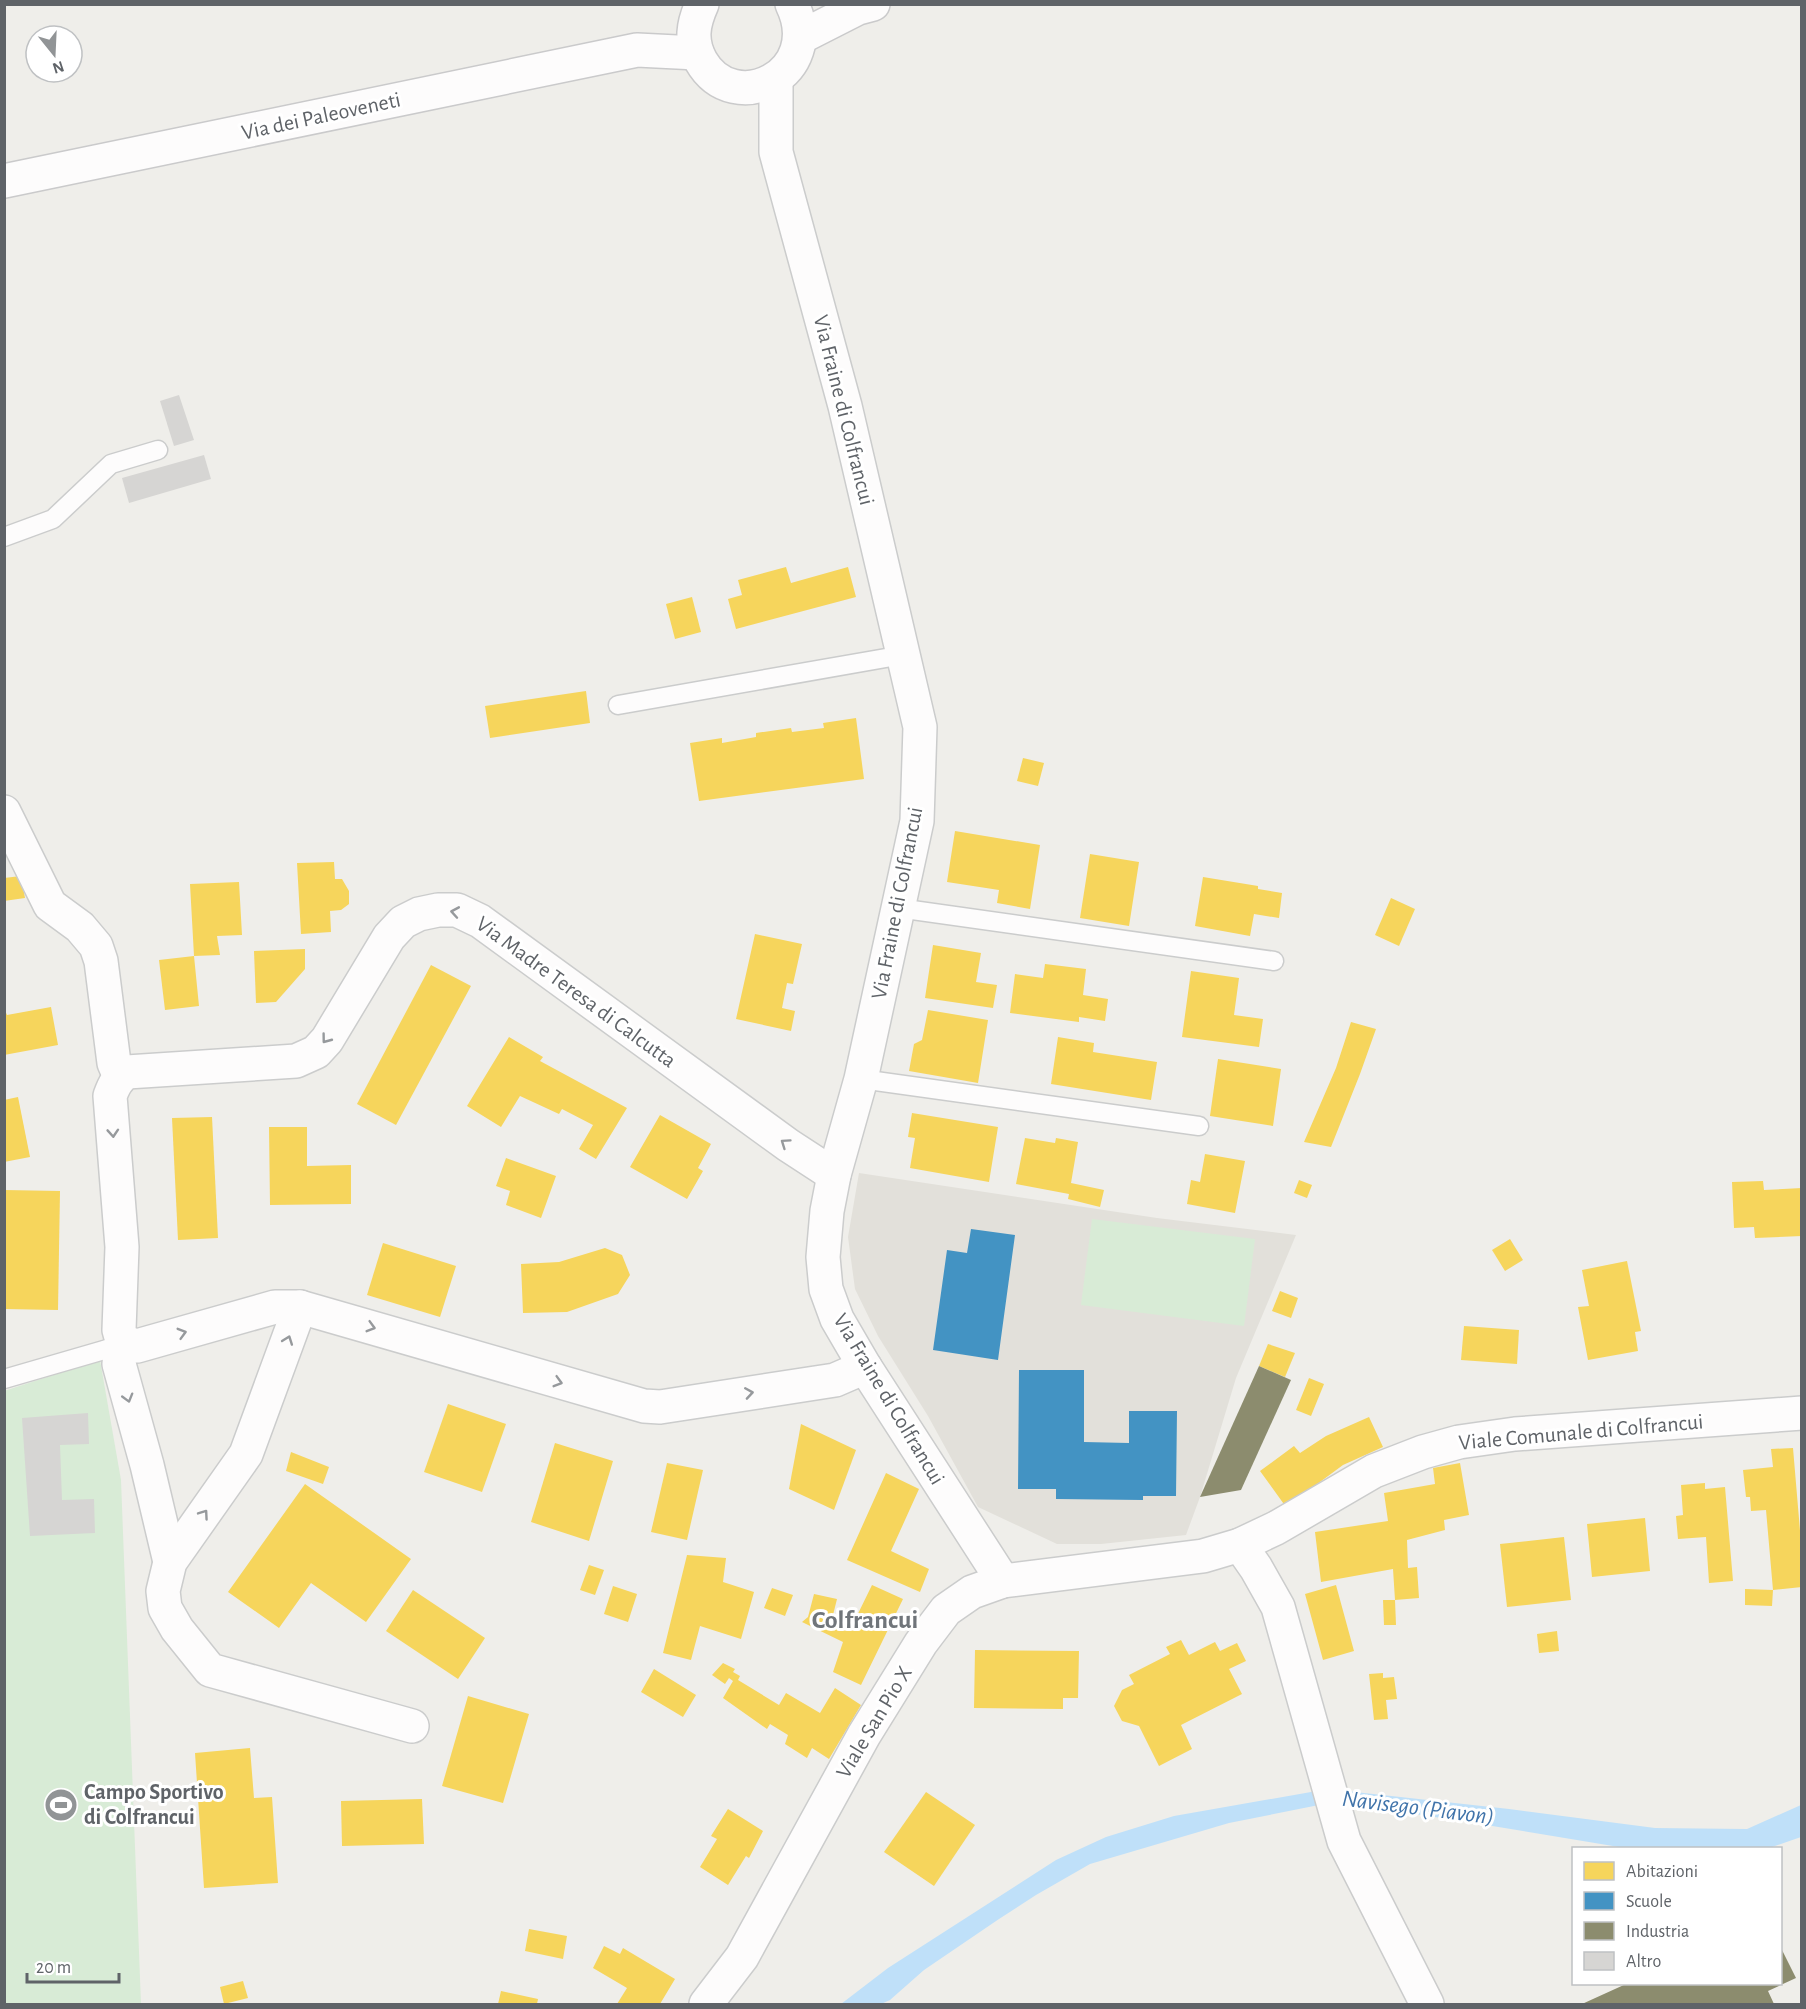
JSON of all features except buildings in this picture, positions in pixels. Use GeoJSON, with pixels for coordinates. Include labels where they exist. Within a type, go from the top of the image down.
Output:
{"type":"FeatureCollection","features":[{"type":"Feature","properties":{"kind":"street"},"geometry":{"type":"LineString","coordinates":[[697,53],[705,67],[716,78],[730,85],[761,83],[788,68],[797,54],[801,37],[799,21],[792,5],[866,6]]}},
{"type":"Feature","properties":{"kind":"street"},"geometry":{"type":"LineString","coordinates":[[801,37],[866,6]]}},
{"type":"Feature","properties":{"kind":"street","name":"Via dei Paleoveneti"},"geometry":{"type":"LineString","coordinates":[[637,50],[698,12]]}},
{"type":"Feature","properties":{"kind":"street","name":"Via dei Paleoveneti"},"geometry":{"type":"LineString","coordinates":[[4,181],[637,50],[697,53],[693,37],[698,12]]}},
{"type":"Feature","properties":{"kind":"street","name":"Via Fraine di Colfrancui"},"geometry":{"type":"LineString","coordinates":[[761,83],[776,152],[845,406],[920,727],[917,821],[861,1079],[826,1211],[823,1257],[826,1289],[837,1319],[865,1367],[1003,1581]]}},
{"type":"Feature","properties":{"kind":"street"},"geometry":{"type":"LineString","coordinates":[[4,812],[50,905],[80,927],[96,946],[101,961],[114,1063],[120,1077],[110,1096],[122,1247],[119,1330],[126,1342],[137,1346],[275,1307],[300,1307],[644,1406],[660,1407],[835,1380],[865,1367]]}},
{"type":"Feature","properties":{"kind":"street","name":"Via Madre Teresa di Calcutta"},"geometry":{"type":"LineString","coordinates":[[120,1077],[127,1072],[296,1061],[316,1052],[327,1040],[389,936],[403,922],[419,914],[438,910],[457,910],[480,921],[788,1145],[834,1175]]}},
{"type":"Feature","properties":{"kind":"street"},"geometry":{"type":"LineString","coordinates":[[300,1307],[246,1454],[170,1562],[163,1591],[165,1608],[177,1629],[210,1670],[412,1726]]}},
{"type":"Feature","properties":{"kind":"street"},"geometry":{"type":"LineString","coordinates":[[126,1342],[120,1353],[119,1364],[147,1465],[170,1562]]}},
{"type":"Feature","properties":{"kind":"street","name":"Viale Comunale di Colfrancui"},"geometry":{"type":"LineString","coordinates":[[1240,1545],[1276,1528],[1374,1471],[1423,1452],[1459,1442],[1515,1434],[1802,1413]]}},
{"type":"Feature","properties":{"kind":"street"},"geometry":{"type":"LineString","coordinates":[[1240,1545],[1278,1607],[1344,1841],[1427,2004]]}},
{"type":"Feature","properties":{"kind":"street","name":"Viale San Pio X"},"geometry":{"type":"LineString","coordinates":[[706,2004],[742,1957],[864,1735],[921,1643],[946,1610],[972,1592],[1003,1581],[1203,1556],[1240,1545]]}},
{"type":"Feature","properties":{"kind":"lane"},"geometry":{"type":"LineString","coordinates":[[4,537],[53,519],[111,464],[159,450]]}},
{"type":"Feature","properties":{"kind":"lane"},"geometry":{"type":"LineString","coordinates":[[618,705],[903,655]]}},
{"type":"Feature","properties":{"kind":"lane"},"geometry":{"type":"LineString","coordinates":[[898,908],[1274,961]]}},
{"type":"Feature","properties":{"kind":"lane"},"geometry":{"type":"LineString","coordinates":[[861,1079],[1200,1126]]}},
{"type":"Feature","properties":{"kind":"lane"},"geometry":{"type":"LineString","coordinates":[[4,1379],[126,1342]]}},
{"type":"Feature","properties":{"kind":"shaded area"},"geometry":{"type":"Polygon","coordinates":[[[859,1173],[1157,1218],[1296,1235],[1236,1378],[1200,1497],[1186,1535],[1101,1544],[1057,1544],[978,1507],[928,1416],[878,1336],[855,1289],[848,1237],[859,1173]]]}},
{"type":"Feature","properties":{"kind":"green space"},"geometry":{"type":"Polygon","coordinates":[[[1092,1219],[1255,1239],[1244,1326],[1081,1305],[1092,1219]]]}},
{"type":"Feature","properties":{"kind":"green space"},"geometry":{"type":"Polygon","coordinates":[[[100,1360],[121,1480],[141,2004],[5,2004],[4,1391],[100,1360]]]}},
{"type":"Feature","properties":{"kind":"water","name":"Navisego (Piavon)"},"geometry":{"type":"Polygon","coordinates":[[[1328,1789],[1655,1828],[1747,1829],[1801,1805],[1801,1837],[1772,1847],[1619,1847],[1334,1802],[1229,1823],[1090,1864],[1036,1895],[924,1970],[890,2000],[881,2004],[841,2004],[888,1968],[1056,1860],[1106,1837],[1174,1816],[1328,1789]]]}},
{"type":"Feature","properties":{"kind":"place","name":"Campo Sportivo di Colfrancui"},"geometry":{"type":"Point","coordinates":[61,1805]}},
{"type":"Feature","properties":{"kind":"district","name":"Colfrancui"},"geometry":{"type":"Point","coordinates":[865,1620]}}]}
